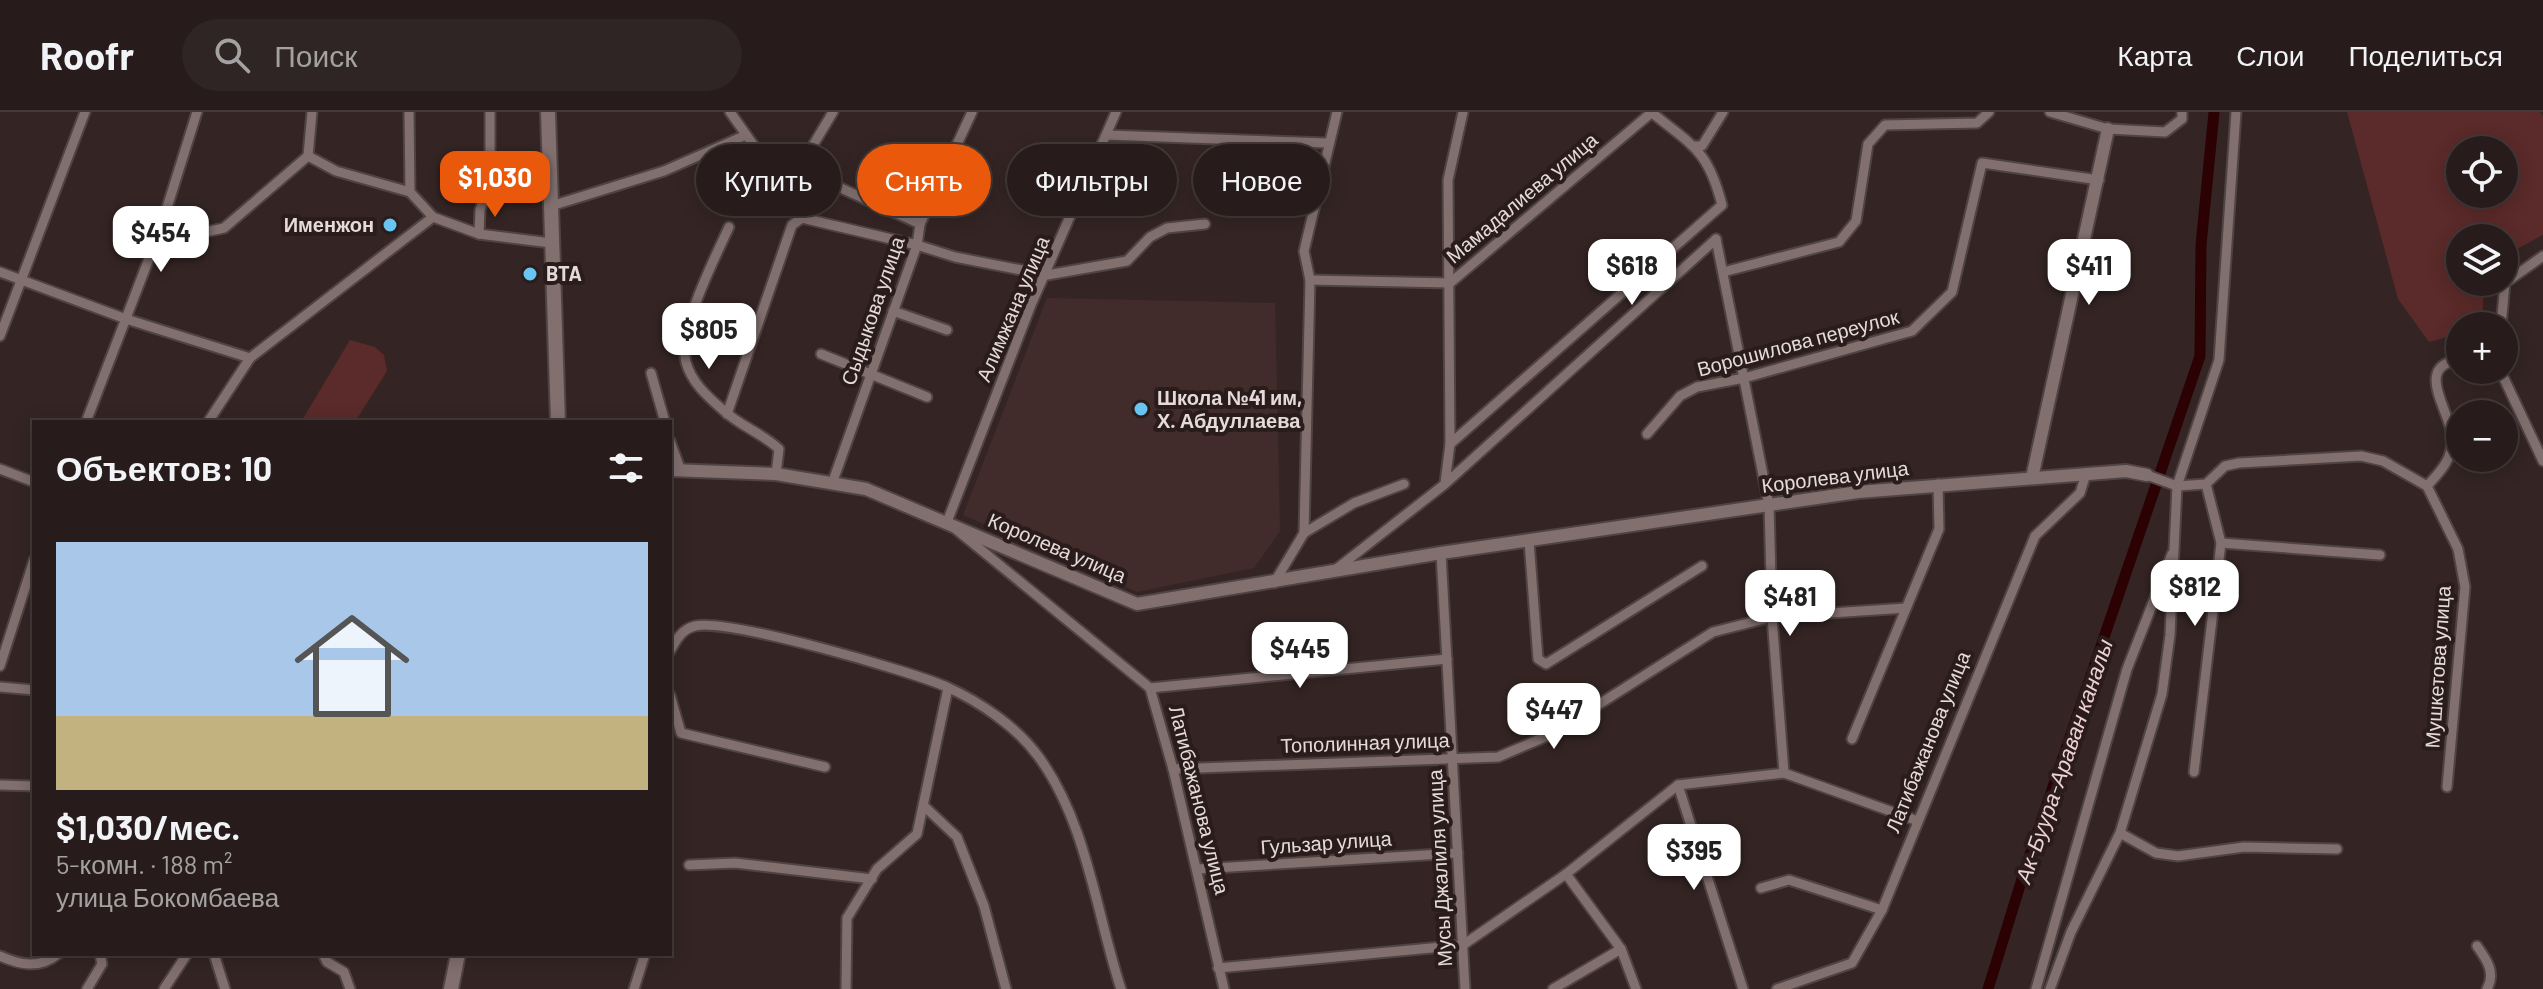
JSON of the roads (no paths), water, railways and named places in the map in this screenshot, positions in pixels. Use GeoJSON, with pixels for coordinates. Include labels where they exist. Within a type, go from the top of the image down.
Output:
{"type":"FeatureCollection","features":[{"type":"Feature","properties":{"kind":"main road"},"geometry":{"type":"LineString","coordinates":[[548,112],[558,420]]}},
{"type":"Feature","properties":{"kind":"main road"},"geometry":{"type":"LineString","coordinates":[[451,989],[458,956]]}},
{"type":"Feature","properties":{"kind":"street"},"geometry":{"type":"LineString","coordinates":[[0,336],[85,112]]}},
{"type":"Feature","properties":{"kind":"street"},"geometry":{"type":"LineString","coordinates":[[87,420],[160,230],[197,112]]}},
{"type":"Feature","properties":{"kind":"street"},"geometry":{"type":"LineString","coordinates":[[160,230],[196,234],[224,228],[308,156],[312,112]]}},
{"type":"Feature","properties":{"kind":"street"},"geometry":{"type":"LineString","coordinates":[[409,112],[410,192]]}},
{"type":"Feature","properties":{"kind":"street"},"geometry":{"type":"LineString","coordinates":[[479,234],[480,210],[490,181],[490,112]]}},
{"type":"Feature","properties":{"kind":"street"},"geometry":{"type":"LineString","coordinates":[[730,112],[753,144]]}},
{"type":"Feature","properties":{"kind":"street"},"geometry":{"type":"LineString","coordinates":[[814,144],[833,112]]}},
{"type":"Feature","properties":{"kind":"street","name":"Сыдыкова улица"},"geometry":{"type":"LineString","coordinates":[[833,481],[917,245],[920,224],[972,112]]}},
{"type":"Feature","properties":{"kind":"street","name":"Алимжана улица"},"geometry":{"type":"LineString","coordinates":[[947,522],[1031,305],[1047,275],[1116,112]]}},
{"type":"Feature","properties":{"kind":"street"},"geometry":{"type":"LineString","coordinates":[[1304,533],[1310,280],[1304,251],[1327,143],[1337,112]]}},
{"type":"Feature","properties":{"kind":"street"},"geometry":{"type":"LineString","coordinates":[[1445,484],[1450,444],[1448,180],[1463,112]]}},
{"type":"Feature","properties":{"kind":"street"},"geometry":{"type":"LineString","coordinates":[[1450,444],[1722,205],[1711,167],[1694,146],[1651,112]]}},
{"type":"Feature","properties":{"kind":"street","name":"Мамадалиева улица"},"geometry":{"type":"LineString","coordinates":[[1310,280],[1450,283],[1651,112]]}},
{"type":"Feature","properties":{"kind":"street"},"geometry":{"type":"LineString","coordinates":[[1694,146],[1702,146],[1723,112]]}},
{"type":"Feature","properties":{"kind":"street"},"geometry":{"type":"LineString","coordinates":[[1937,123],[1938,112]]}},
{"type":"Feature","properties":{"kind":"street"},"geometry":{"type":"LineString","coordinates":[[1723,272],[1839,242],[1856,221],[1868,144],[1885,125],[1977,123],[1989,112]]}},
{"type":"Feature","properties":{"kind":"street"},"geometry":{"type":"LineString","coordinates":[[2050,112],[2108,129],[2165,132],[2182,119],[2182,112]]}},
{"type":"Feature","properties":{"kind":"street"},"geometry":{"type":"LineString","coordinates":[[2050,989],[2071,932],[2120,833],[2162,694],[2170,635],[2173,485],[2219,360],[2223,264],[2236,112]]}},
{"type":"Feature","properties":{"kind":"street"},"geometry":{"type":"LineString","coordinates":[[2032,478],[2108,129]]}},
{"type":"Feature","properties":{"kind":"street"},"geometry":{"type":"LineString","coordinates":[[551,206],[664,171],[746,135]]}},
{"type":"Feature","properties":{"kind":"street"},"geometry":{"type":"LineString","coordinates":[[1106,135],[1327,143]]}},
{"type":"Feature","properties":{"kind":"street"},"geometry":{"type":"LineString","coordinates":[[308,156],[336,171],[410,192],[433,217],[479,234],[551,243]]}},
{"type":"Feature","properties":{"kind":"street","name":"Ворошилова переулок"},"geometry":{"type":"LineString","coordinates":[[1647,434],[1680,396],[1697,387],[1744,378],[1912,331],[1952,292],[1982,163],[2099,180]]}},
{"type":"Feature","properties":{"kind":"street"},"geometry":{"type":"LineString","coordinates":[[841,186],[920,224]]}},
{"type":"Feature","properties":{"kind":"street"},"geometry":{"type":"LineString","coordinates":[[209,420],[250,358],[433,217]]}},
{"type":"Feature","properties":{"kind":"street"},"geometry":{"type":"LineString","coordinates":[[727,414],[792,225],[802,218],[955,257],[1047,275],[1127,261],[1150,237],[1167,228],[1205,224]]}},
{"type":"Feature","properties":{"kind":"street"},"geometry":{"type":"LineString","coordinates":[[729,227],[692,310],[685,360],[701,390],[727,414],[765,435],[779,449],[776,474]]}},
{"type":"Feature","properties":{"kind":"street"},"geometry":{"type":"LineString","coordinates":[[1334,571],[1445,484],[1716,239],[1769,505],[1772,617],[1784,773]]}},
{"type":"Feature","properties":{"kind":"street"},"geometry":{"type":"LineString","coordinates":[[2502,312],[2505,283],[2543,256]]}},
{"type":"Feature","properties":{"kind":"street"},"geometry":{"type":"LineString","coordinates":[[0,272],[126,319],[250,358]]}},
{"type":"Feature","properties":{"kind":"street"},"geometry":{"type":"LineString","coordinates":[[893,311],[947,330]]}},
{"type":"Feature","properties":{"kind":"street"},"geometry":{"type":"LineString","coordinates":[[821,354],[872,372],[927,397]]}},
{"type":"Feature","properties":{"kind":"street"},"geometry":{"type":"LineString","coordinates":[[2147,475],[2173,485],[2206,484],[2225,466],[2239,463],[2361,456],[2383,461],[2427,486],[2447,466],[2452,439],[2434,387],[2437,373],[2446,364]]}},
{"type":"Feature","properties":{"kind":"street"},"geometry":{"type":"LineString","coordinates":[[651,373],[664,420]]}},
{"type":"Feature","properties":{"kind":"street"},"geometry":{"type":"LineString","coordinates":[[2507,384],[2543,461]]}},
{"type":"Feature","properties":{"kind":"street"},"geometry":{"type":"LineString","coordinates":[[0,469],[32,481]]}},
{"type":"Feature","properties":{"kind":"street","name":"Королева улица"},"geometry":{"type":"LineString","coordinates":[[675,471],[776,474],[833,481],[866,489],[1137,604],[1441,553],[1769,505],[1938,484],[2126,471],[2147,475]]}},
{"type":"Feature","properties":{"kind":"street","name":"Латибажанова улица"},"geometry":{"type":"LineString","coordinates":[[1777,989],[1852,963],[1882,910],[2035,536],[2080,493],[2086,474]]}},
{"type":"Feature","properties":{"kind":"street"},"geometry":{"type":"LineString","coordinates":[[1274,583],[1304,533],[1354,503],[1404,484]]}},
{"type":"Feature","properties":{"kind":"street"},"geometry":{"type":"LineString","coordinates":[[1852,739],[1939,529],[1938,484]]}},
{"type":"Feature","properties":{"kind":"street"},"geometry":{"type":"LineString","coordinates":[[2194,772],[2221,543],[2206,484]]}},
{"type":"Feature","properties":{"kind":"street","name":"Мушкетова улица"},"geometry":{"type":"LineString","coordinates":[[2427,486],[2458,549],[2465,587],[2447,787]]}},
{"type":"Feature","properties":{"kind":"street","name":"Латибажанова улица"},"geometry":{"type":"LineString","coordinates":[[947,522],[1150,688],[1198,869],[1224,989]]}},
{"type":"Feature","properties":{"kind":"street"},"geometry":{"type":"LineString","coordinates":[[1529,541],[1538,659],[1546,664],[1702,566]]}},
{"type":"Feature","properties":{"kind":"street"},"geometry":{"type":"LineString","coordinates":[[2221,543],[2380,555]]}},
{"type":"Feature","properties":{"kind":"street"},"geometry":{"type":"LineString","coordinates":[[2036,989],[2127,669],[2174,547]]}},
{"type":"Feature","properties":{"kind":"street","name":"Мусы Джалиля улица"},"geometry":{"type":"LineString","coordinates":[[1441,553],[1465,989]]}},
{"type":"Feature","properties":{"kind":"street"},"geometry":{"type":"LineString","coordinates":[[0,666],[32,566]]}},
{"type":"Feature","properties":{"kind":"street","name":"Тополинная улица"},"geometry":{"type":"LineString","coordinates":[[1173,769],[1498,757],[1552,734],[1713,632],[1772,617],[1906,608]]}},
{"type":"Feature","properties":{"kind":"street"},"geometry":{"type":"LineString","coordinates":[[672,648],[680,634],[695,626],[734,627],[902,671],[948,688],[1004,721],[1045,767],[1071,814],[1121,989]]}},
{"type":"Feature","properties":{"kind":"street"},"geometry":{"type":"LineString","coordinates":[[1150,688],[1447,659]]}},
{"type":"Feature","properties":{"kind":"street"},"geometry":{"type":"LineString","coordinates":[[0,687],[32,690]]}},
{"type":"Feature","properties":{"kind":"street"},"geometry":{"type":"LineString","coordinates":[[846,989],[847,918],[872,879],[917,834],[948,688]]}},
{"type":"Feature","properties":{"kind":"street"},"geometry":{"type":"LineString","coordinates":[[672,702],[681,733],[825,767]]}},
{"type":"Feature","properties":{"kind":"street"},"geometry":{"type":"LineString","coordinates":[[1218,968],[1463,945],[1566,874],[1678,785],[1784,773],[1918,821]]}},
{"type":"Feature","properties":{"kind":"street"},"geometry":{"type":"LineString","coordinates":[[0,785],[32,786]]}},
{"type":"Feature","properties":{"kind":"street"},"geometry":{"type":"LineString","coordinates":[[1678,785],[1743,989]]}},
{"type":"Feature","properties":{"kind":"street"},"geometry":{"type":"LineString","coordinates":[[925,807],[957,837],[984,906],[1006,989]]}},
{"type":"Feature","properties":{"kind":"street"},"geometry":{"type":"LineString","coordinates":[[2120,833],[2156,853],[2178,856],[2244,847],[2337,849]]}},
{"type":"Feature","properties":{"kind":"street","name":"Гульзар улица"},"geometry":{"type":"LineString","coordinates":[[1198,869],[1458,853]]}},
{"type":"Feature","properties":{"kind":"street"},"geometry":{"type":"LineString","coordinates":[[689,865],[735,863],[872,879]]}},
{"type":"Feature","properties":{"kind":"street"},"geometry":{"type":"LineString","coordinates":[[1566,874],[1621,949],[1636,989]]}},
{"type":"Feature","properties":{"kind":"street"},"geometry":{"type":"LineString","coordinates":[[1761,888],[1789,880],[1882,910]]}},
{"type":"Feature","properties":{"kind":"street"},"geometry":{"type":"LineString","coordinates":[[2477,946],[2488,962],[2492,980],[2487,989]]}},
{"type":"Feature","properties":{"kind":"street"},"geometry":{"type":"LineString","coordinates":[[1553,989],[1621,949]]}},
{"type":"Feature","properties":{"kind":"street"},"geometry":{"type":"LineString","coordinates":[[0,956],[21,966],[49,961],[55,956]]}},
{"type":"Feature","properties":{"kind":"street"},"geometry":{"type":"LineString","coordinates":[[87,989],[102,964],[100,956]]}},
{"type":"Feature","properties":{"kind":"street"},"geometry":{"type":"LineString","coordinates":[[164,989],[186,956]]}},
{"type":"Feature","properties":{"kind":"street"},"geometry":{"type":"LineString","coordinates":[[215,956],[225,989]]}},
{"type":"Feature","properties":{"kind":"street"},"geometry":{"type":"LineString","coordinates":[[324,956],[327,962],[344,972],[350,989]]}},
{"type":"Feature","properties":{"kind":"street"},"geometry":{"type":"LineString","coordinates":[[634,989],[644,956]]}},
{"type":"Feature","properties":{"kind":"waterway","name":"Ак-Буура-Араван каналы"},"geometry":{"type":"LineString","coordinates":[[1988,989],[2026,866],[2200,356],[2201,245],[2214,112]]}},
{"type":"Feature","properties":{"kind":"place","name":"Именжон"},"geometry":{"type":"Point","coordinates":[390,225]}},
{"type":"Feature","properties":{"kind":"place","name":"BTA"},"geometry":{"type":"Point","coordinates":[530,274]}},
{"type":"Feature","properties":{"kind":"place","name":"Школа №41 им, Х. Абдуллаева"},"geometry":{"type":"Point","coordinates":[1141,409]}}]}
